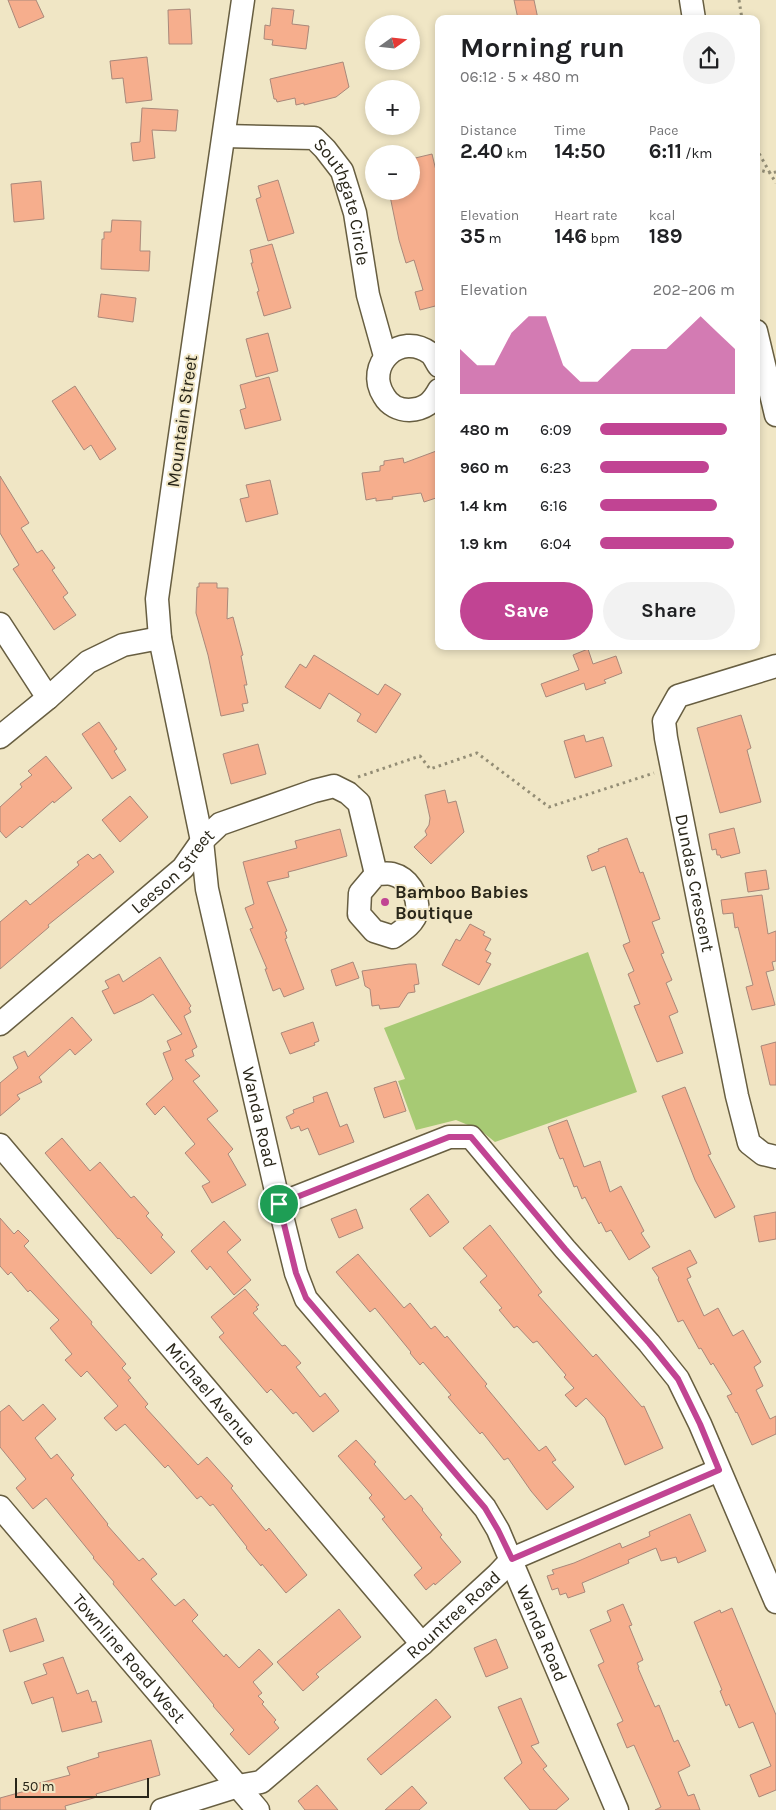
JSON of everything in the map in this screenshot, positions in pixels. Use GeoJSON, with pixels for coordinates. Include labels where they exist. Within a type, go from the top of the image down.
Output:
{"type":"FeatureCollection","features":[{"type":"Feature","properties":{"kind":"street","name":"Mountain Street"},"geometry":{"type":"LineString","coordinates":[[202,841],[160,638],[157,599],[243,0]]}},
{"type":"Feature","properties":{"kind":"street","name":"Southgate Circle"},"geometry":{"type":"LineString","coordinates":[[224,136],[314,138],[342,171],[355,213],[368,295],[385,356]]}},
{"type":"Feature","properties":{"kind":"street"},"geometry":{"type":"LineString","coordinates":[[435,360],[431,354],[416,346],[399,347],[385,356],[378,371],[378,388],[388,402],[403,410],[419,409],[435,398]]}},
{"type":"Feature","properties":{"kind":"street"},"geometry":{"type":"LineString","coordinates":[[760,348],[776,415]]}},
{"type":"Feature","properties":{"kind":"street"},"geometry":{"type":"LineString","coordinates":[[0,624],[48,698]]}},
{"type":"Feature","properties":{"kind":"street"},"geometry":{"type":"LineString","coordinates":[[0,737],[88,662],[123,645],[160,638]]}},
{"type":"Feature","properties":{"kind":"street","name":"Dundas Crescent"},"geometry":{"type":"LineString","coordinates":[[776,666],[678,696],[664,721],[735,1086],[749,1143],[763,1154],[776,1157]]}},
{"type":"Feature","properties":{"kind":"street"},"geometry":{"type":"LineString","coordinates":[[334,786],[348,792],[359,803],[376,874]]}},
{"type":"Feature","properties":{"kind":"street","name":"Leeson Street"},"geometry":{"type":"LineString","coordinates":[[0,1024],[183,868],[202,841],[220,824],[314,790],[334,786]]}},
{"type":"Feature","properties":{"kind":"street","name":"Wanda Road"},"geometry":{"type":"LineString","coordinates":[[202,841],[206,889],[279,1204],[296,1273],[306,1298],[485,1508],[512,1559],[519,1581],[617,1810]]}},
{"type":"Feature","properties":{"kind":"street"},"geometry":{"type":"LineString","coordinates":[[279,1204],[449,1137],[471,1137],[678,1379],[700,1424],[776,1602]]}},
{"type":"Feature","properties":{"kind":"street","name":"Michael Avenue"},"geometry":{"type":"LineString","coordinates":[[0,1145],[422,1644]]}},
{"type":"Feature","properties":{"kind":"street","name":"Rountree Road"},"geometry":{"type":"LineString","coordinates":[[162,1810],[238,1786],[262,1782],[422,1644],[512,1559],[719,1470]]}},
{"type":"Feature","properties":{"kind":"street","name":"Townline Road West"},"geometry":{"type":"LineString","coordinates":[[0,1507],[258,1810]]}},
{"type":"Feature","properties":{"kind":"path"},"geometry":{"type":"LineString","coordinates":[[739,0],[741,15]]}},
{"type":"Feature","properties":{"kind":"path"},"geometry":{"type":"LineString","coordinates":[[760,155],[776,183]]}},
{"type":"Feature","properties":{"kind":"path"},"geometry":{"type":"LineString","coordinates":[[760,170],[770,173],[776,172]]}},
{"type":"Feature","properties":{"kind":"path"},"geometry":{"type":"LineString","coordinates":[[334,786],[420,756],[430,769],[478,753],[549,806],[672,767]]}},
{"type":"Feature","properties":{"kind":"green space"},"geometry":{"type":"Polygon","coordinates":[[[588,952],[637,1092],[495,1142],[480,1130],[456,1120],[416,1130],[398,1081],[405,1079],[384,1028],[588,952]]]}},
{"type":"Feature","properties":{"kind":"building"},"geometry":{"type":"Polygon","coordinates":[[[8,0],[36,0],[44,17],[19,28],[8,0]]]}},
{"type":"Feature","properties":{"kind":"building"},"geometry":{"type":"Polygon","coordinates":[[[514,0],[534,0],[537,15],[517,15],[514,0]]]}},
{"type":"Feature","properties":{"kind":"building"},"geometry":{"type":"Polygon","coordinates":[[[272,8],[294,10],[292,24],[309,26],[306,49],[272,45],[273,40],[264,39],[265,25],[270,26],[272,8]]]}},
{"type":"Feature","properties":{"kind":"building"},"geometry":{"type":"Polygon","coordinates":[[[190,9],[192,44],[169,44],[168,10],[190,9]]]}},
{"type":"Feature","properties":{"kind":"building"},"geometry":{"type":"Polygon","coordinates":[[[147,57],[152,100],[126,103],[123,78],[112,79],[110,61],[147,57]]]}},
{"type":"Feature","properties":{"kind":"building"},"geometry":{"type":"Polygon","coordinates":[[[343,62],[349,87],[336,97],[304,105],[304,103],[296,105],[295,98],[277,102],[274,99],[270,79],[343,62]]]}},
{"type":"Feature","properties":{"kind":"building"},"geometry":{"type":"Polygon","coordinates":[[[142,108],[178,110],[176,131],[152,130],[155,158],[133,161],[131,143],[140,142],[142,108]]]}},
{"type":"Feature","properties":{"kind":"building"},"geometry":{"type":"Polygon","coordinates":[[[432,154],[435,166],[435,306],[420,310],[415,292],[423,290],[414,260],[406,263],[391,200],[420,200],[420,157],[432,154]]]}},
{"type":"Feature","properties":{"kind":"building"},"geometry":{"type":"Polygon","coordinates":[[[278,180],[294,233],[268,241],[256,199],[261,197],[258,186],[278,180]]]}},
{"type":"Feature","properties":{"kind":"building"},"geometry":{"type":"Polygon","coordinates":[[[41,181],[44,219],[14,222],[11,184],[41,181]]]}},
{"type":"Feature","properties":{"kind":"building"},"geometry":{"type":"Polygon","coordinates":[[[112,220],[141,221],[140,251],[150,251],[149,271],[101,269],[102,239],[104,239],[104,232],[111,232],[112,220]]]}},
{"type":"Feature","properties":{"kind":"building"},"geometry":{"type":"Polygon","coordinates":[[[272,244],[291,308],[264,316],[257,292],[259,291],[251,263],[253,263],[250,250],[272,244]]]}},
{"type":"Feature","properties":{"kind":"building"},"geometry":{"type":"Polygon","coordinates":[[[101,294],[136,298],[133,322],[98,317],[101,294]]]}},
{"type":"Feature","properties":{"kind":"building"},"geometry":{"type":"Polygon","coordinates":[[[268,333],[278,371],[256,377],[246,339],[268,333]]]}},
{"type":"Feature","properties":{"kind":"building"},"geometry":{"type":"Polygon","coordinates":[[[269,377],[281,420],[245,429],[240,410],[246,408],[240,385],[269,377]]]}},
{"type":"Feature","properties":{"kind":"building"},"geometry":{"type":"Polygon","coordinates":[[[75,386],[116,449],[100,460],[91,445],[84,450],[52,401],[75,386]]]}},
{"type":"Feature","properties":{"kind":"building"},"geometry":{"type":"Polygon","coordinates":[[[435,451],[435,498],[424,502],[421,493],[392,497],[393,499],[376,501],[376,498],[366,500],[362,473],[380,471],[380,466],[384,465],[384,461],[403,458],[404,463],[435,451]]]}},
{"type":"Feature","properties":{"kind":"building"},"geometry":{"type":"Polygon","coordinates":[[[0,476],[29,523],[21,528],[37,553],[42,550],[55,568],[52,570],[68,593],[63,597],[76,615],[54,630],[13,569],[19,565],[0,533],[0,476]]]}},
{"type":"Feature","properties":{"kind":"building"},"geometry":{"type":"Polygon","coordinates":[[[270,480],[278,514],[246,522],[240,499],[249,497],[246,485],[270,480]]]}},
{"type":"Feature","properties":{"kind":"building"},"geometry":{"type":"Polygon","coordinates":[[[199,583],[217,583],[217,588],[228,588],[227,619],[233,617],[243,655],[241,656],[247,685],[244,685],[248,703],[242,704],[244,711],[221,716],[208,655],[196,613],[197,587],[199,587],[199,583]]]}},
{"type":"Feature","properties":{"kind":"building"},"geometry":{"type":"Polygon","coordinates":[[[588,650],[593,664],[616,656],[622,673],[604,680],[606,683],[586,690],[584,683],[546,697],[541,684],[579,670],[573,655],[588,650]]]}},
{"type":"Feature","properties":{"kind":"building"},"geometry":{"type":"Polygon","coordinates":[[[314,655],[378,695],[385,684],[401,694],[376,733],[357,721],[361,714],[329,693],[320,709],[285,687],[300,664],[306,668],[314,655]]]}},
{"type":"Feature","properties":{"kind":"building"},"geometry":{"type":"Polygon","coordinates":[[[741,715],[751,748],[747,750],[761,802],[720,813],[697,728],[741,715]]]}},
{"type":"Feature","properties":{"kind":"building"},"geometry":{"type":"Polygon","coordinates":[[[99,722],[117,749],[114,751],[126,770],[112,779],[82,734],[99,722]]]}},
{"type":"Feature","properties":{"kind":"building"},"geometry":{"type":"Polygon","coordinates":[[[584,735],[586,742],[603,737],[612,766],[575,778],[564,741],[584,735]]]}},
{"type":"Feature","properties":{"kind":"building"},"geometry":{"type":"Polygon","coordinates":[[[258,744],[266,774],[231,784],[223,754],[258,744]]]}},
{"type":"Feature","properties":{"kind":"building"},"geometry":{"type":"Polygon","coordinates":[[[46,756],[72,788],[54,803],[53,801],[22,828],[20,826],[6,838],[0,831],[0,807],[22,787],[20,784],[32,775],[28,771],[46,756]]]}},
{"type":"Feature","properties":{"kind":"building"},"geometry":{"type":"Polygon","coordinates":[[[445,790],[448,803],[456,801],[464,832],[431,864],[414,847],[427,835],[425,831],[429,825],[430,818],[425,795],[445,790]]]}},
{"type":"Feature","properties":{"kind":"building"},"geometry":{"type":"Polygon","coordinates":[[[130,796],[148,817],[120,842],[102,820],[130,796]]]}},
{"type":"Feature","properties":{"kind":"building"},"geometry":{"type":"Polygon","coordinates":[[[734,828],[740,853],[721,858],[720,855],[717,855],[716,849],[712,850],[709,834],[734,828]]]}},
{"type":"Feature","properties":{"kind":"building"},"geometry":{"type":"Polygon","coordinates":[[[340,829],[347,856],[288,872],[289,877],[267,882],[287,931],[285,932],[287,938],[285,939],[304,989],[284,997],[280,988],[273,991],[265,969],[267,969],[250,929],[253,928],[245,908],[254,904],[243,862],[297,848],[295,841],[340,829]]]}},
{"type":"Feature","properties":{"kind":"building"},"geometry":{"type":"Polygon","coordinates":[[[627,838],[640,873],[643,872],[660,919],[652,922],[664,953],[661,954],[672,980],[666,983],[678,1012],[669,1016],[683,1053],[657,1062],[634,1006],[640,1004],[628,974],[634,971],[623,945],[630,942],[605,866],[592,871],[587,856],[599,851],[598,849],[627,838]]]}},
{"type":"Feature","properties":{"kind":"building"},"geometry":{"type":"Polygon","coordinates":[[[88,854],[93,859],[100,854],[114,872],[48,925],[49,927],[0,969],[0,922],[26,900],[30,905],[79,865],[77,862],[88,854]]]}},
{"type":"Feature","properties":{"kind":"building"},"geometry":{"type":"Polygon","coordinates":[[[766,870],[769,889],[748,892],[745,873],[766,870]]]}},
{"type":"Feature","properties":{"kind":"building"},"geometry":{"type":"Polygon","coordinates":[[[762,895],[768,934],[776,931],[776,961],[772,962],[774,970],[766,972],[775,1005],[752,1010],[746,987],[753,985],[738,927],[735,928],[733,913],[723,914],[721,900],[762,895]]]}},
{"type":"Feature","properties":{"kind":"building"},"geometry":{"type":"Polygon","coordinates":[[[470,924],[485,932],[483,935],[491,939],[485,950],[491,953],[486,962],[491,964],[479,985],[442,965],[456,939],[460,941],[470,924]]]}},
{"type":"Feature","properties":{"kind":"building"},"geometry":{"type":"Polygon","coordinates":[[[160,957],[191,1006],[189,1008],[191,1012],[184,1016],[197,1047],[192,1050],[194,1056],[185,1060],[200,1076],[193,1081],[218,1111],[207,1119],[233,1149],[228,1154],[246,1185],[212,1203],[202,1186],[210,1182],[185,1153],[195,1144],[164,1106],[155,1115],[146,1104],[173,1079],[163,1053],[171,1050],[167,1041],[182,1034],[153,994],[114,1014],[102,991],[109,988],[105,981],[119,974],[123,982],[160,957]]]}},
{"type":"Feature","properties":{"kind":"building"},"geometry":{"type":"Polygon","coordinates":[[[353,962],[359,978],[336,986],[331,970],[353,962]]]}},
{"type":"Feature","properties":{"kind":"building"},"geometry":{"type":"Polygon","coordinates":[[[416,964],[419,984],[414,985],[415,992],[408,993],[399,1007],[380,1009],[379,1005],[372,1006],[370,989],[365,986],[362,971],[416,964]]]}},
{"type":"Feature","properties":{"kind":"building"},"geometry":{"type":"Polygon","coordinates":[[[72,1017],[92,1040],[75,1055],[70,1049],[39,1077],[42,1082],[17,1095],[20,1099],[0,1116],[0,1083],[18,1068],[13,1057],[25,1051],[28,1057],[72,1017]]]}},
{"type":"Feature","properties":{"kind":"building"},"geometry":{"type":"Polygon","coordinates":[[[313,1022],[319,1041],[314,1043],[315,1045],[290,1054],[281,1033],[313,1022]]]}},
{"type":"Feature","properties":{"kind":"building"},"geometry":{"type":"Polygon","coordinates":[[[776,1042],[776,1085],[770,1085],[761,1046],[776,1042]]]}},
{"type":"Feature","properties":{"kind":"building"},"geometry":{"type":"Polygon","coordinates":[[[396,1081],[406,1111],[384,1118],[374,1088],[396,1081]]]}},
{"type":"Feature","properties":{"kind":"building"},"geometry":{"type":"Polygon","coordinates":[[[685,1087],[711,1154],[708,1155],[735,1207],[715,1218],[695,1180],[662,1096],[685,1087]]]}},
{"type":"Feature","properties":{"kind":"building"},"geometry":{"type":"Polygon","coordinates":[[[327,1092],[340,1127],[347,1124],[354,1142],[319,1155],[308,1128],[301,1131],[299,1126],[291,1129],[286,1117],[294,1113],[293,1110],[314,1102],[313,1097],[327,1092]]]}},
{"type":"Feature","properties":{"kind":"building"},"geometry":{"type":"Polygon","coordinates":[[[567,1120],[584,1167],[600,1161],[610,1192],[621,1186],[644,1231],[641,1233],[650,1247],[629,1260],[611,1230],[606,1232],[601,1222],[599,1224],[585,1197],[582,1199],[577,1186],[574,1187],[563,1158],[560,1159],[548,1127],[567,1120]]]}},
{"type":"Feature","properties":{"kind":"building"},"geometry":{"type":"Polygon","coordinates":[[[62,1138],[90,1171],[100,1162],[131,1198],[134,1196],[149,1213],[146,1216],[163,1235],[161,1237],[175,1252],[151,1274],[118,1239],[45,1153],[62,1138]]]}},
{"type":"Feature","properties":{"kind":"building"},"geometry":{"type":"Polygon","coordinates":[[[428,1194],[449,1222],[430,1237],[410,1209],[428,1194]]]}},
{"type":"Feature","properties":{"kind":"building"},"geometry":{"type":"Polygon","coordinates":[[[356,1209],[363,1228],[339,1238],[331,1219],[356,1209]]]}},
{"type":"Feature","properties":{"kind":"building"},"geometry":{"type":"Polygon","coordinates":[[[776,1212],[776,1239],[759,1242],[754,1216],[776,1212]]]}},
{"type":"Feature","properties":{"kind":"building"},"geometry":{"type":"Polygon","coordinates":[[[0,1218],[14,1234],[18,1230],[29,1241],[24,1246],[92,1322],[91,1324],[126,1364],[122,1368],[131,1378],[128,1380],[148,1404],[145,1407],[198,1465],[207,1457],[233,1486],[231,1488],[266,1531],[269,1528],[307,1575],[286,1593],[246,1548],[213,1504],[210,1506],[201,1496],[197,1499],[168,1465],[165,1468],[125,1424],[116,1431],[104,1418],[118,1406],[87,1371],[81,1377],[65,1360],[72,1354],[50,1328],[59,1320],[30,1290],[28,1292],[11,1272],[8,1275],[0,1266],[0,1218]]]}},
{"type":"Feature","properties":{"kind":"building"},"geometry":{"type":"Polygon","coordinates":[[[224,1221],[241,1240],[227,1252],[251,1280],[234,1295],[210,1266],[207,1270],[191,1251],[224,1221]]]}},
{"type":"Feature","properties":{"kind":"building"},"geometry":{"type":"Polygon","coordinates":[[[490,1225],[542,1292],[538,1295],[593,1357],[596,1354],[642,1407],[644,1406],[663,1448],[625,1465],[605,1418],[586,1398],[576,1407],[565,1395],[574,1388],[564,1377],[566,1375],[537,1341],[533,1343],[517,1326],[514,1328],[499,1310],[502,1308],[480,1282],[487,1276],[463,1248],[490,1225]]]}},
{"type":"Feature","properties":{"kind":"building"},"geometry":{"type":"Polygon","coordinates":[[[690,1250],[697,1263],[687,1268],[691,1277],[687,1279],[704,1316],[718,1308],[733,1336],[743,1330],[761,1362],[754,1367],[763,1386],[756,1390],[770,1419],[776,1416],[776,1434],[752,1445],[737,1412],[727,1396],[732,1394],[713,1363],[711,1365],[701,1348],[699,1349],[683,1320],[678,1322],[659,1278],[652,1268],[690,1250]]]}},
{"type":"Feature","properties":{"kind":"building"},"geometry":{"type":"Polygon","coordinates":[[[358,1254],[404,1308],[410,1303],[431,1329],[435,1326],[445,1338],[447,1336],[487,1384],[485,1386],[539,1451],[546,1446],[556,1460],[552,1462],[574,1487],[547,1510],[508,1458],[504,1460],[482,1432],[480,1434],[448,1397],[451,1395],[423,1362],[420,1365],[375,1308],[370,1312],[336,1272],[358,1254]]]}},
{"type":"Feature","properties":{"kind":"building"},"geometry":{"type":"Polygon","coordinates":[[[245,1289],[259,1305],[256,1307],[258,1309],[253,1313],[282,1346],[285,1345],[301,1363],[296,1367],[320,1397],[325,1393],[339,1411],[313,1432],[296,1412],[293,1414],[271,1389],[267,1393],[219,1337],[224,1333],[211,1317],[245,1289]]]}},
{"type":"Feature","properties":{"kind":"building"},"geometry":{"type":"Polygon","coordinates":[[[43,1404],[56,1419],[35,1438],[51,1459],[57,1454],[74,1475],[71,1478],[107,1525],[139,1561],[143,1558],[157,1574],[151,1579],[175,1606],[184,1599],[198,1615],[192,1621],[224,1657],[226,1654],[239,1668],[259,1649],[273,1664],[253,1682],[262,1693],[258,1696],[264,1702],[262,1704],[276,1720],[274,1722],[279,1728],[249,1755],[230,1734],[234,1730],[113,1584],[114,1582],[46,1498],[33,1509],[16,1488],[26,1479],[0,1447],[0,1412],[9,1405],[23,1421],[43,1404]]]}},
{"type":"Feature","properties":{"kind":"building"},"geometry":{"type":"Polygon","coordinates":[[[356,1440],[376,1462],[374,1464],[405,1500],[411,1495],[442,1535],[440,1537],[461,1562],[435,1585],[434,1583],[426,1590],[414,1575],[422,1568],[382,1519],[385,1517],[369,1498],[372,1495],[338,1456],[356,1440]]]}},
{"type":"Feature","properties":{"kind":"building"},"geometry":{"type":"Polygon","coordinates":[[[690,1514],[706,1551],[678,1563],[676,1557],[661,1561],[656,1548],[628,1560],[629,1563],[582,1583],[585,1592],[568,1598],[566,1593],[560,1595],[558,1588],[552,1590],[547,1576],[554,1574],[552,1570],[574,1563],[620,1543],[622,1548],[650,1536],[649,1532],[690,1514]]]}},
{"type":"Feature","properties":{"kind":"building"},"geometry":{"type":"Polygon","coordinates":[[[623,1604],[632,1625],[629,1626],[643,1660],[637,1663],[638,1668],[655,1707],[659,1705],[674,1742],[678,1740],[690,1766],[678,1772],[688,1796],[694,1794],[700,1810],[655,1810],[661,1807],[634,1745],[627,1748],[617,1724],[623,1721],[598,1665],[604,1662],[590,1630],[611,1621],[607,1611],[623,1604]]]}},
{"type":"Feature","properties":{"kind":"building"},"geometry":{"type":"Polygon","coordinates":[[[732,1608],[776,1715],[776,1790],[759,1797],[750,1775],[771,1766],[753,1722],[739,1728],[729,1704],[726,1706],[720,1691],[722,1690],[694,1622],[720,1610],[721,1613],[732,1608]]]}},
{"type":"Feature","properties":{"kind":"building"},"geometry":{"type":"Polygon","coordinates":[[[339,1609],[361,1637],[316,1674],[319,1677],[303,1691],[277,1662],[339,1609]]]}},
{"type":"Feature","properties":{"kind":"building"},"geometry":{"type":"Polygon","coordinates":[[[36,1618],[44,1641],[10,1652],[3,1630],[36,1618]]]}},
{"type":"Feature","properties":{"kind":"building"},"geometry":{"type":"Polygon","coordinates":[[[496,1639],[508,1668],[486,1677],[474,1648],[496,1639]]]}},
{"type":"Feature","properties":{"kind":"building"},"geometry":{"type":"Polygon","coordinates":[[[63,1657],[77,1694],[88,1690],[92,1702],[96,1701],[102,1722],[62,1732],[53,1697],[32,1704],[24,1682],[47,1674],[43,1664],[63,1657]]]}},
{"type":"Feature","properties":{"kind":"building"},"geometry":{"type":"Polygon","coordinates":[[[521,1698],[539,1743],[531,1746],[547,1766],[543,1769],[569,1799],[556,1810],[530,1810],[504,1778],[522,1763],[498,1707],[521,1698]]]}},
{"type":"Feature","properties":{"kind":"building"},"geometry":{"type":"Polygon","coordinates":[[[436,1699],[451,1717],[381,1775],[367,1759],[436,1699]]]}},
{"type":"Feature","properties":{"kind":"building"},"geometry":{"type":"Polygon","coordinates":[[[151,1740],[160,1775],[96,1794],[97,1797],[65,1806],[66,1810],[0,1810],[0,1798],[29,1790],[28,1786],[70,1775],[67,1767],[99,1757],[98,1753],[151,1740]]]}},
{"type":"Feature","properties":{"kind":"building"},"geometry":{"type":"Polygon","coordinates":[[[317,1785],[338,1810],[305,1810],[298,1801],[317,1785]]]}},
{"type":"Feature","properties":{"kind":"building"},"geometry":{"type":"Polygon","coordinates":[[[412,1786],[427,1803],[419,1810],[385,1810],[412,1786]]]}},
{"type":"Feature","properties":{"kind":"place","name":"Bamboo Babies Boutique"},"geometry":{"type":"Point","coordinates":[385,902]}},
{"type":"Feature","properties":{"kind":"route"},"geometry":{"type":"LineString","coordinates":[[449,1137],[471,1137],[678,1379],[700,1424],[719,1470],[512,1559],[485,1508],[306,1298],[296,1273],[279,1204],[449,1137]]}}]}
